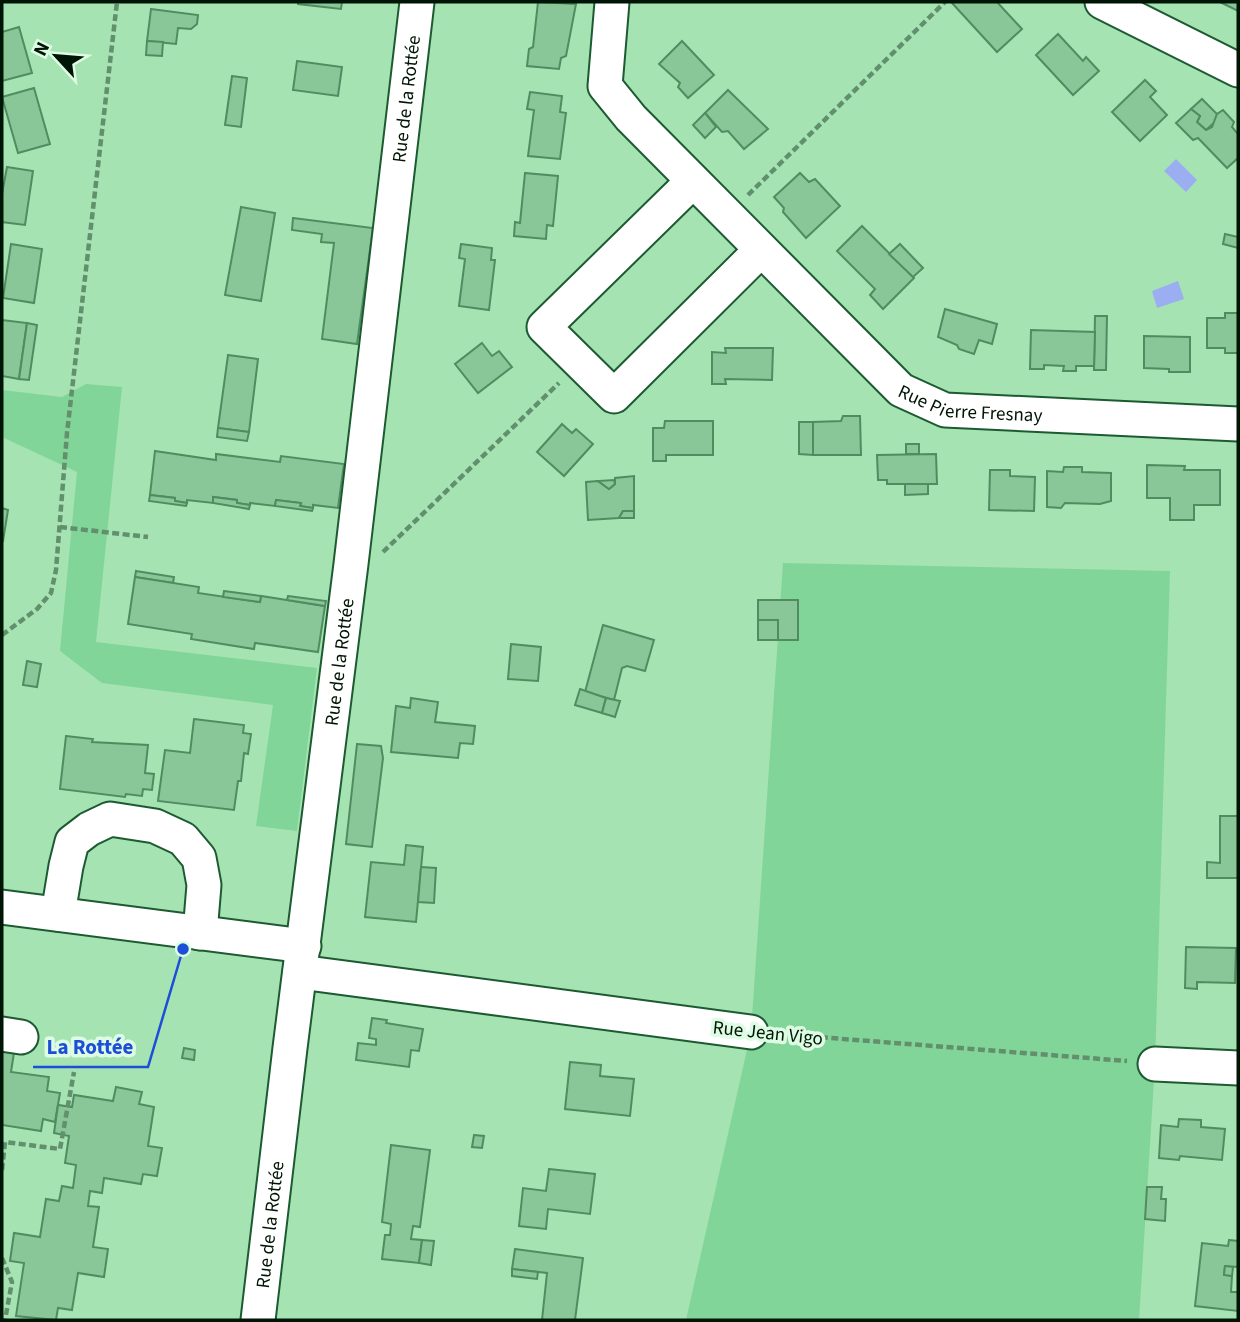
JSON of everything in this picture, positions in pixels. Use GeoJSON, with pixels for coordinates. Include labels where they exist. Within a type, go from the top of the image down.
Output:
{"type":"FeatureCollection","features":[{"type":"Feature","properties":{"kind":"street","name":"Rue de la Rottée"},"geometry":{"type":"LineString","coordinates":[[258,1320],[417,2]]}},
{"type":"Feature","properties":{"kind":"street","name":"Rue Pierre Fresnay"},"geometry":{"type":"LineString","coordinates":[[612,2],[605,86],[631,118],[901,390],[945,410],[1238,424]]}},
{"type":"Feature","properties":{"kind":"street"},"geometry":{"type":"LineString","coordinates":[[1102,2],[1238,69]]}},
{"type":"Feature","properties":{"kind":"street"},"geometry":{"type":"LineString","coordinates":[[693,181],[544,327],[614,396],[761,250]]}},
{"type":"Feature","properties":{"kind":"street"},"geometry":{"type":"LineString","coordinates":[[58,914],[72,842],[89,829],[110,819],[155,826],[183,839],[199,858],[204,885],[200,933]]}},
{"type":"Feature","properties":{"kind":"street","name":"Rue Jean Vigo"},"geometry":{"type":"LineString","coordinates":[[2,907],[200,933],[302,959],[751,1032]]}},
{"type":"Feature","properties":{"kind":"street"},"geometry":{"type":"LineString","coordinates":[[1155,1064],[1238,1069]]}},
{"type":"Feature","properties":{"kind":"path"},"geometry":{"type":"LineString","coordinates":[[2,635],[37,610],[51,593],[56,570],[67,433],[117,2]]}},
{"type":"Feature","properties":{"kind":"path"},"geometry":{"type":"LineString","coordinates":[[727,216],[945,2]]}},
{"type":"Feature","properties":{"kind":"path"},"geometry":{"type":"LineString","coordinates":[[351,564],[372,562],[580,362]]}},
{"type":"Feature","properties":{"kind":"path"},"geometry":{"type":"LineString","coordinates":[[60,527],[148,537]]}},
{"type":"Feature","properties":{"kind":"path","name":"Rue Jean Vigo"},"geometry":{"type":"LineString","coordinates":[[751,1032],[1155,1064]]}},
{"type":"Feature","properties":{"kind":"path"},"geometry":{"type":"LineString","coordinates":[[2,1170],[5,1142],[60,1149],[74,1072]]}},
{"type":"Feature","properties":{"kind":"path"},"geometry":{"type":"LineString","coordinates":[[2,1258],[12,1282],[5,1320]]}},
{"type":"Feature","properties":{"kind":"green space"},"geometry":{"type":"Polygon","coordinates":[[[86,384],[122,387],[96,642],[317,668],[297,831],[256,826],[273,705],[102,683],[60,651],[77,472],[2,437],[2,390],[62,397],[86,384]]]}},
{"type":"Feature","properties":{"kind":"green space"},"geometry":{"type":"Polygon","coordinates":[[[783,563],[1170,571],[1155,1064],[1139,1320],[686,1320],[751,1032],[783,563]]]}},
{"type":"Feature","properties":{"kind":"water"},"geometry":{"type":"Polygon","coordinates":[[[1176,159],[1197,180],[1186,192],[1164,171],[1176,159]]]}},
{"type":"Feature","properties":{"kind":"water"},"geometry":{"type":"Polygon","coordinates":[[[1178,281],[1184,299],[1157,308],[1152,291],[1178,281]]]}},
{"type":"Feature","properties":{"kind":"building"},"geometry":{"type":"Polygon","coordinates":[[[298,2],[342,2],[341,9],[298,2]]]}},
{"type":"Feature","properties":{"kind":"building"},"geometry":{"type":"Polygon","coordinates":[[[538,2],[576,4],[566,56],[561,58],[559,69],[527,66],[529,49],[533,47],[538,2]]]}},
{"type":"Feature","properties":{"kind":"building"},"geometry":{"type":"Polygon","coordinates":[[[997,2],[1022,29],[997,52],[952,3],[997,2]]]}},
{"type":"Feature","properties":{"kind":"building"},"geometry":{"type":"Polygon","coordinates":[[[1220,2],[1238,2],[1238,11],[1220,2]]]}},
{"type":"Feature","properties":{"kind":"building"},"geometry":{"type":"Polygon","coordinates":[[[151,9],[198,15],[197,24],[191,29],[178,28],[176,44],[147,41],[151,9]]]}},
{"type":"Feature","properties":{"kind":"building"},"geometry":{"type":"Polygon","coordinates":[[[19,27],[32,73],[2,81],[2,32],[19,27]]]}},
{"type":"Feature","properties":{"kind":"building"},"geometry":{"type":"Polygon","coordinates":[[[1058,34],[1083,61],[1086,57],[1099,71],[1073,95],[1036,55],[1058,34]]]}},
{"type":"Feature","properties":{"kind":"building"},"geometry":{"type":"Polygon","coordinates":[[[147,41],[163,42],[162,56],[146,55],[147,41]]]}},
{"type":"Feature","properties":{"kind":"building"},"geometry":{"type":"Polygon","coordinates":[[[682,41],[714,75],[688,98],[678,87],[680,83],[659,64],[682,41]]]}},
{"type":"Feature","properties":{"kind":"building"},"geometry":{"type":"Polygon","coordinates":[[[297,61],[342,67],[338,96],[293,90],[297,61]]]}},
{"type":"Feature","properties":{"kind":"building"},"geometry":{"type":"Polygon","coordinates":[[[232,76],[247,78],[241,127],[225,125],[232,76]]]}},
{"type":"Feature","properties":{"kind":"building"},"geometry":{"type":"Polygon","coordinates":[[[1145,80],[1156,91],[1150,97],[1167,115],[1140,141],[1112,112],[1145,80]]]}},
{"type":"Feature","properties":{"kind":"building"},"geometry":{"type":"Polygon","coordinates":[[[34,88],[50,144],[18,153],[2,97],[34,88]]]}},
{"type":"Feature","properties":{"kind":"building"},"geometry":{"type":"Polygon","coordinates":[[[728,90],[768,129],[744,149],[728,131],[722,132],[705,113],[728,90]]]}},
{"type":"Feature","properties":{"kind":"building"},"geometry":{"type":"Polygon","coordinates":[[[530,92],[562,96],[560,112],[566,113],[560,159],[528,156],[534,110],[527,109],[530,92]]]}},
{"type":"Feature","properties":{"kind":"building"},"geometry":{"type":"Polygon","coordinates":[[[1202,99],[1217,114],[1216,121],[1206,130],[1197,122],[1200,116],[1191,109],[1202,99]]]}},
{"type":"Feature","properties":{"kind":"building"},"geometry":{"type":"Polygon","coordinates":[[[1191,109],[1200,116],[1197,122],[1206,130],[1212,127],[1217,114],[1223,110],[1234,122],[1232,127],[1238,134],[1238,158],[1227,168],[1198,138],[1193,140],[1176,123],[1191,109]]]}},
{"type":"Feature","properties":{"kind":"building"},"geometry":{"type":"Polygon","coordinates":[[[705,113],[716,127],[705,138],[693,125],[705,113]]]}},
{"type":"Feature","properties":{"kind":"building"},"geometry":{"type":"Polygon","coordinates":[[[7,167],[33,171],[25,225],[2,222],[2,194],[7,167]]]}},
{"type":"Feature","properties":{"kind":"building"},"geometry":{"type":"Polygon","coordinates":[[[525,173],[558,176],[553,226],[547,225],[546,239],[514,236],[515,222],[520,223],[525,173]]]}},
{"type":"Feature","properties":{"kind":"building"},"geometry":{"type":"Polygon","coordinates":[[[800,173],[809,182],[815,179],[840,206],[806,238],[783,212],[784,208],[774,197],[800,173]]]}},
{"type":"Feature","properties":{"kind":"building"},"geometry":{"type":"Polygon","coordinates":[[[241,207],[275,213],[261,301],[225,295],[241,207]]]}},
{"type":"Feature","properties":{"kind":"building"},"geometry":{"type":"Polygon","coordinates":[[[293,218],[373,228],[357,344],[322,339],[334,243],[321,242],[322,234],[292,230],[293,218]]]}},
{"type":"Feature","properties":{"kind":"building"},"geometry":{"type":"Polygon","coordinates":[[[862,226],[914,278],[883,309],[870,295],[875,289],[837,251],[862,226]]]}},
{"type":"Feature","properties":{"kind":"building"},"geometry":{"type":"Polygon","coordinates":[[[1225,234],[1238,237],[1238,248],[1223,244],[1225,234]]]}},
{"type":"Feature","properties":{"kind":"building"},"geometry":{"type":"Polygon","coordinates":[[[11,244],[42,249],[34,303],[3,298],[11,244]]]}},
{"type":"Feature","properties":{"kind":"building"},"geometry":{"type":"Polygon","coordinates":[[[461,244],[492,248],[491,260],[495,260],[489,310],[459,306],[465,259],[459,258],[461,244]]]}},
{"type":"Feature","properties":{"kind":"building"},"geometry":{"type":"Polygon","coordinates":[[[900,244],[923,268],[913,277],[889,254],[900,244]]]}},
{"type":"Feature","properties":{"kind":"building"},"geometry":{"type":"Polygon","coordinates":[[[945,309],[997,324],[992,344],[979,340],[974,354],[938,337],[945,309]]]}},
{"type":"Feature","properties":{"kind":"building"},"geometry":{"type":"Polygon","coordinates":[[[1225,313],[1238,313],[1238,353],[1225,353],[1225,348],[1207,348],[1207,318],[1225,318],[1225,313]]]}},
{"type":"Feature","properties":{"kind":"building"},"geometry":{"type":"Polygon","coordinates":[[[1095,316],[1107,316],[1106,370],[1094,370],[1095,316]]]}},
{"type":"Feature","properties":{"kind":"building"},"geometry":{"type":"Polygon","coordinates":[[[2,320],[27,323],[19,379],[2,376],[2,320]]]}},
{"type":"Feature","properties":{"kind":"building"},"geometry":{"type":"Polygon","coordinates":[[[27,323],[37,325],[29,380],[19,379],[27,323]]]}},
{"type":"Feature","properties":{"kind":"building"},"geometry":{"type":"Polygon","coordinates":[[[1031,330],[1095,332],[1094,366],[1076,366],[1076,371],[1063,371],[1064,366],[1044,365],[1044,369],[1030,369],[1031,330]]]}},
{"type":"Feature","properties":{"kind":"building"},"geometry":{"type":"Polygon","coordinates":[[[1144,336],[1190,337],[1190,372],[1144,368],[1144,336]]]}},
{"type":"Feature","properties":{"kind":"building"},"geometry":{"type":"Polygon","coordinates":[[[482,343],[492,356],[499,351],[512,367],[478,393],[455,364],[482,343]]]}},
{"type":"Feature","properties":{"kind":"building"},"geometry":{"type":"Polygon","coordinates":[[[725,348],[773,348],[772,380],[725,379],[726,384],[712,384],[712,352],[726,353],[725,348]]]}},
{"type":"Feature","properties":{"kind":"building"},"geometry":{"type":"Polygon","coordinates":[[[228,355],[258,359],[249,432],[218,428],[228,355]]]}},
{"type":"Feature","properties":{"kind":"building"},"geometry":{"type":"Polygon","coordinates":[[[843,416],[860,416],[861,455],[813,455],[813,422],[841,421],[843,416]]]}},
{"type":"Feature","properties":{"kind":"building"},"geometry":{"type":"Polygon","coordinates":[[[665,421],[713,421],[713,455],[666,455],[666,461],[653,461],[653,428],[664,428],[665,421]]]}},
{"type":"Feature","properties":{"kind":"building"},"geometry":{"type":"Polygon","coordinates":[[[799,422],[813,422],[813,455],[799,454],[799,422]]]}},
{"type":"Feature","properties":{"kind":"building"},"geometry":{"type":"Polygon","coordinates":[[[562,424],[572,433],[576,429],[593,444],[564,476],[537,452],[562,424]]]}},
{"type":"Feature","properties":{"kind":"building"},"geometry":{"type":"Polygon","coordinates":[[[218,428],[249,432],[247,441],[217,437],[218,428]]]}},
{"type":"Feature","properties":{"kind":"building"},"geometry":{"type":"Polygon","coordinates":[[[906,444],[919,444],[919,454],[906,454],[906,444]]]}},
{"type":"Feature","properties":{"kind":"building"},"geometry":{"type":"Polygon","coordinates":[[[155,451],[216,460],[216,454],[280,462],[281,456],[344,464],[338,508],[313,505],[313,508],[300,506],[301,503],[276,500],[275,506],[250,505],[237,503],[237,500],[213,497],[213,503],[187,500],[187,503],[175,501],[175,498],[150,495],[155,451]]]}},
{"type":"Feature","properties":{"kind":"building"},"geometry":{"type":"Polygon","coordinates":[[[936,454],[937,484],[887,484],[887,480],[878,480],[877,455],[936,454]]]}},
{"type":"Feature","properties":{"kind":"building"},"geometry":{"type":"Polygon","coordinates":[[[1147,465],[1185,466],[1184,470],[1220,470],[1220,505],[1194,505],[1194,520],[1170,520],[1170,498],[1147,498],[1147,465]]]}},
{"type":"Feature","properties":{"kind":"building"},"geometry":{"type":"Polygon","coordinates":[[[1064,467],[1082,467],[1082,472],[1111,473],[1111,501],[1100,504],[1065,503],[1061,508],[1047,507],[1047,471],[1063,472],[1064,467]]]}},
{"type":"Feature","properties":{"kind":"building"},"geometry":{"type":"Polygon","coordinates":[[[990,470],[1010,470],[1010,476],[1035,477],[1034,511],[989,510],[990,470]]]}},
{"type":"Feature","properties":{"kind":"building"},"geometry":{"type":"Polygon","coordinates":[[[634,476],[634,511],[623,511],[619,518],[588,520],[586,482],[598,481],[609,489],[615,484],[615,478],[634,476]]]}},
{"type":"Feature","properties":{"kind":"building"},"geometry":{"type":"Polygon","coordinates":[[[614,480],[615,484],[609,489],[598,481],[614,480]]]}},
{"type":"Feature","properties":{"kind":"building"},"geometry":{"type":"Polygon","coordinates":[[[905,484],[928,484],[928,494],[905,495],[905,484]]]}},
{"type":"Feature","properties":{"kind":"building"},"geometry":{"type":"Polygon","coordinates":[[[150,495],[175,498],[175,501],[187,503],[186,506],[149,501],[150,495]]]}},
{"type":"Feature","properties":{"kind":"building"},"geometry":{"type":"Polygon","coordinates":[[[213,497],[237,500],[237,503],[250,505],[249,509],[213,503],[213,497]]]}},
{"type":"Feature","properties":{"kind":"building"},"geometry":{"type":"Polygon","coordinates":[[[276,500],[301,503],[300,506],[313,508],[312,511],[275,506],[276,500]]]}},
{"type":"Feature","properties":{"kind":"building"},"geometry":{"type":"Polygon","coordinates":[[[2,508],[8,510],[3,541],[2,541],[2,508]]]}},
{"type":"Feature","properties":{"kind":"building"},"geometry":{"type":"Polygon","coordinates":[[[623,511],[634,511],[634,518],[619,518],[623,511]]]}},
{"type":"Feature","properties":{"kind":"building"},"geometry":{"type":"Polygon","coordinates":[[[136,571],[174,577],[173,583],[135,577],[136,571]]]}},
{"type":"Feature","properties":{"kind":"building"},"geometry":{"type":"Polygon","coordinates":[[[135,577],[199,587],[198,593],[260,602],[261,596],[325,606],[318,652],[255,643],[254,649],[191,639],[192,634],[128,624],[135,577]]]}},
{"type":"Feature","properties":{"kind":"building"},"geometry":{"type":"Polygon","coordinates":[[[224,591],[261,596],[260,602],[223,597],[224,591]]]}},
{"type":"Feature","properties":{"kind":"building"},"geometry":{"type":"Polygon","coordinates":[[[288,596],[326,601],[325,606],[287,600],[288,596]]]}},
{"type":"Feature","properties":{"kind":"building"},"geometry":{"type":"Polygon","coordinates":[[[758,600],[798,600],[798,640],[778,640],[778,620],[758,620],[758,600]]]}},
{"type":"Feature","properties":{"kind":"building"},"geometry":{"type":"Polygon","coordinates":[[[758,620],[778,620],[778,640],[758,640],[758,620]]]}},
{"type":"Feature","properties":{"kind":"building"},"geometry":{"type":"Polygon","coordinates":[[[603,625],[654,640],[645,671],[627,666],[622,668],[614,700],[585,692],[603,625]]]}},
{"type":"Feature","properties":{"kind":"building"},"geometry":{"type":"Polygon","coordinates":[[[511,644],[541,647],[538,681],[508,679],[511,644]]]}},
{"type":"Feature","properties":{"kind":"building"},"geometry":{"type":"Polygon","coordinates":[[[27,661],[41,664],[37,687],[23,685],[27,661]]]}},
{"type":"Feature","properties":{"kind":"building"},"geometry":{"type":"Polygon","coordinates":[[[580,689],[606,698],[602,713],[575,705],[580,689]]]}},
{"type":"Feature","properties":{"kind":"building"},"geometry":{"type":"Polygon","coordinates":[[[411,698],[438,702],[435,722],[475,726],[473,744],[460,743],[458,758],[391,752],[396,706],[410,708],[411,698]]]}},
{"type":"Feature","properties":{"kind":"building"},"geometry":{"type":"Polygon","coordinates":[[[606,698],[620,701],[615,717],[602,713],[606,698]]]}},
{"type":"Feature","properties":{"kind":"building"},"geometry":{"type":"Polygon","coordinates":[[[194,719],[244,725],[243,733],[251,734],[248,754],[244,753],[234,810],[158,801],[165,750],[190,753],[194,719]]]}},
{"type":"Feature","properties":{"kind":"building"},"geometry":{"type":"Polygon","coordinates":[[[66,736],[93,739],[92,742],[148,745],[145,773],[154,774],[152,790],[143,789],[142,796],[126,794],[125,797],[60,789],[66,736]]]}},
{"type":"Feature","properties":{"kind":"building"},"geometry":{"type":"Polygon","coordinates":[[[357,744],[381,746],[383,758],[372,847],[346,844],[357,744]]]}},
{"type":"Feature","properties":{"kind":"building"},"geometry":{"type":"Polygon","coordinates":[[[1220,816],[1238,816],[1238,878],[1207,878],[1207,862],[1220,863],[1220,816]]]}},
{"type":"Feature","properties":{"kind":"building"},"geometry":{"type":"Polygon","coordinates":[[[406,845],[423,847],[416,922],[365,917],[371,862],[404,865],[406,845]]]}},
{"type":"Feature","properties":{"kind":"building"},"geometry":{"type":"Polygon","coordinates":[[[421,867],[436,868],[434,903],[418,902],[421,867]]]}},
{"type":"Feature","properties":{"kind":"building"},"geometry":{"type":"Polygon","coordinates":[[[1186,947],[1236,948],[1235,983],[1197,982],[1197,989],[1185,988],[1186,947]]]}},
{"type":"Feature","properties":{"kind":"building"},"geometry":{"type":"Polygon","coordinates":[[[372,1018],[423,1029],[419,1051],[411,1050],[409,1067],[356,1060],[358,1043],[376,1045],[376,1039],[369,1038],[372,1018]]]}},
{"type":"Feature","properties":{"kind":"building"},"geometry":{"type":"Polygon","coordinates":[[[2,1044],[15,1046],[11,1072],[49,1077],[47,1091],[60,1093],[55,1122],[43,1119],[41,1131],[2,1125],[2,1044]]]}},
{"type":"Feature","properties":{"kind":"building"},"geometry":{"type":"Polygon","coordinates":[[[184,1048],[195,1050],[194,1060],[182,1058],[184,1048]]]}},
{"type":"Feature","properties":{"kind":"building"},"geometry":{"type":"Polygon","coordinates":[[[570,1062],[601,1065],[600,1076],[634,1079],[630,1116],[565,1109],[570,1062]]]}},
{"type":"Feature","properties":{"kind":"building"},"geometry":{"type":"Polygon","coordinates":[[[116,1087],[142,1092],[139,1104],[154,1107],[148,1146],[162,1148],[157,1176],[143,1174],[141,1184],[104,1178],[102,1193],[90,1191],[88,1206],[99,1207],[93,1247],[108,1249],[104,1277],[78,1273],[72,1310],[58,1308],[56,1320],[16,1316],[24,1263],[10,1261],[14,1233],[40,1237],[46,1199],[59,1201],[62,1186],[73,1188],[76,1165],[65,1163],[69,1136],[54,1133],[58,1105],[72,1107],[74,1095],[113,1101],[116,1087]]]}},
{"type":"Feature","properties":{"kind":"building"},"geometry":{"type":"Polygon","coordinates":[[[1179,1119],[1201,1120],[1201,1127],[1225,1129],[1222,1160],[1180,1156],[1179,1160],[1159,1158],[1161,1125],[1178,1127],[1179,1119]]]}},
{"type":"Feature","properties":{"kind":"building"},"geometry":{"type":"Polygon","coordinates":[[[474,1135],[484,1136],[482,1148],[472,1147],[474,1135]]]}},
{"type":"Feature","properties":{"kind":"building"},"geometry":{"type":"Polygon","coordinates":[[[391,1145],[430,1150],[420,1227],[413,1226],[411,1239],[422,1240],[419,1263],[382,1259],[385,1235],[390,1235],[391,1224],[382,1222],[391,1145]]]}},
{"type":"Feature","properties":{"kind":"building"},"geometry":{"type":"Polygon","coordinates":[[[549,1169],[595,1174],[590,1214],[548,1209],[546,1229],[519,1226],[523,1188],[546,1191],[549,1169]]]}},
{"type":"Feature","properties":{"kind":"building"},"geometry":{"type":"Polygon","coordinates":[[[1147,1187],[1162,1187],[1161,1199],[1166,1199],[1165,1221],[1145,1219],[1147,1187]]]}},
{"type":"Feature","properties":{"kind":"building"},"geometry":{"type":"Polygon","coordinates":[[[422,1240],[434,1241],[431,1265],[419,1263],[422,1240]]]}},
{"type":"Feature","properties":{"kind":"building"},"geometry":{"type":"Polygon","coordinates":[[[1229,1240],[1238,1241],[1238,1267],[1225,1266],[1224,1275],[1232,1276],[1231,1292],[1238,1292],[1238,1311],[1195,1306],[1202,1243],[1228,1246],[1229,1240]]]}},
{"type":"Feature","properties":{"kind":"building"},"geometry":{"type":"Polygon","coordinates":[[[515,1249],[583,1258],[575,1320],[542,1320],[547,1273],[512,1269],[515,1249]]]}},
{"type":"Feature","properties":{"kind":"building"},"geometry":{"type":"Polygon","coordinates":[[[1225,1266],[1233,1267],[1232,1276],[1224,1275],[1225,1266]]]}},
{"type":"Feature","properties":{"kind":"building"},"geometry":{"type":"Polygon","coordinates":[[[512,1269],[538,1272],[537,1279],[512,1276],[512,1269]]]}},
{"type":"Feature","properties":{"kind":"place","name":"La Rottée"},"geometry":{"type":"Point","coordinates":[183,949]}}]}
